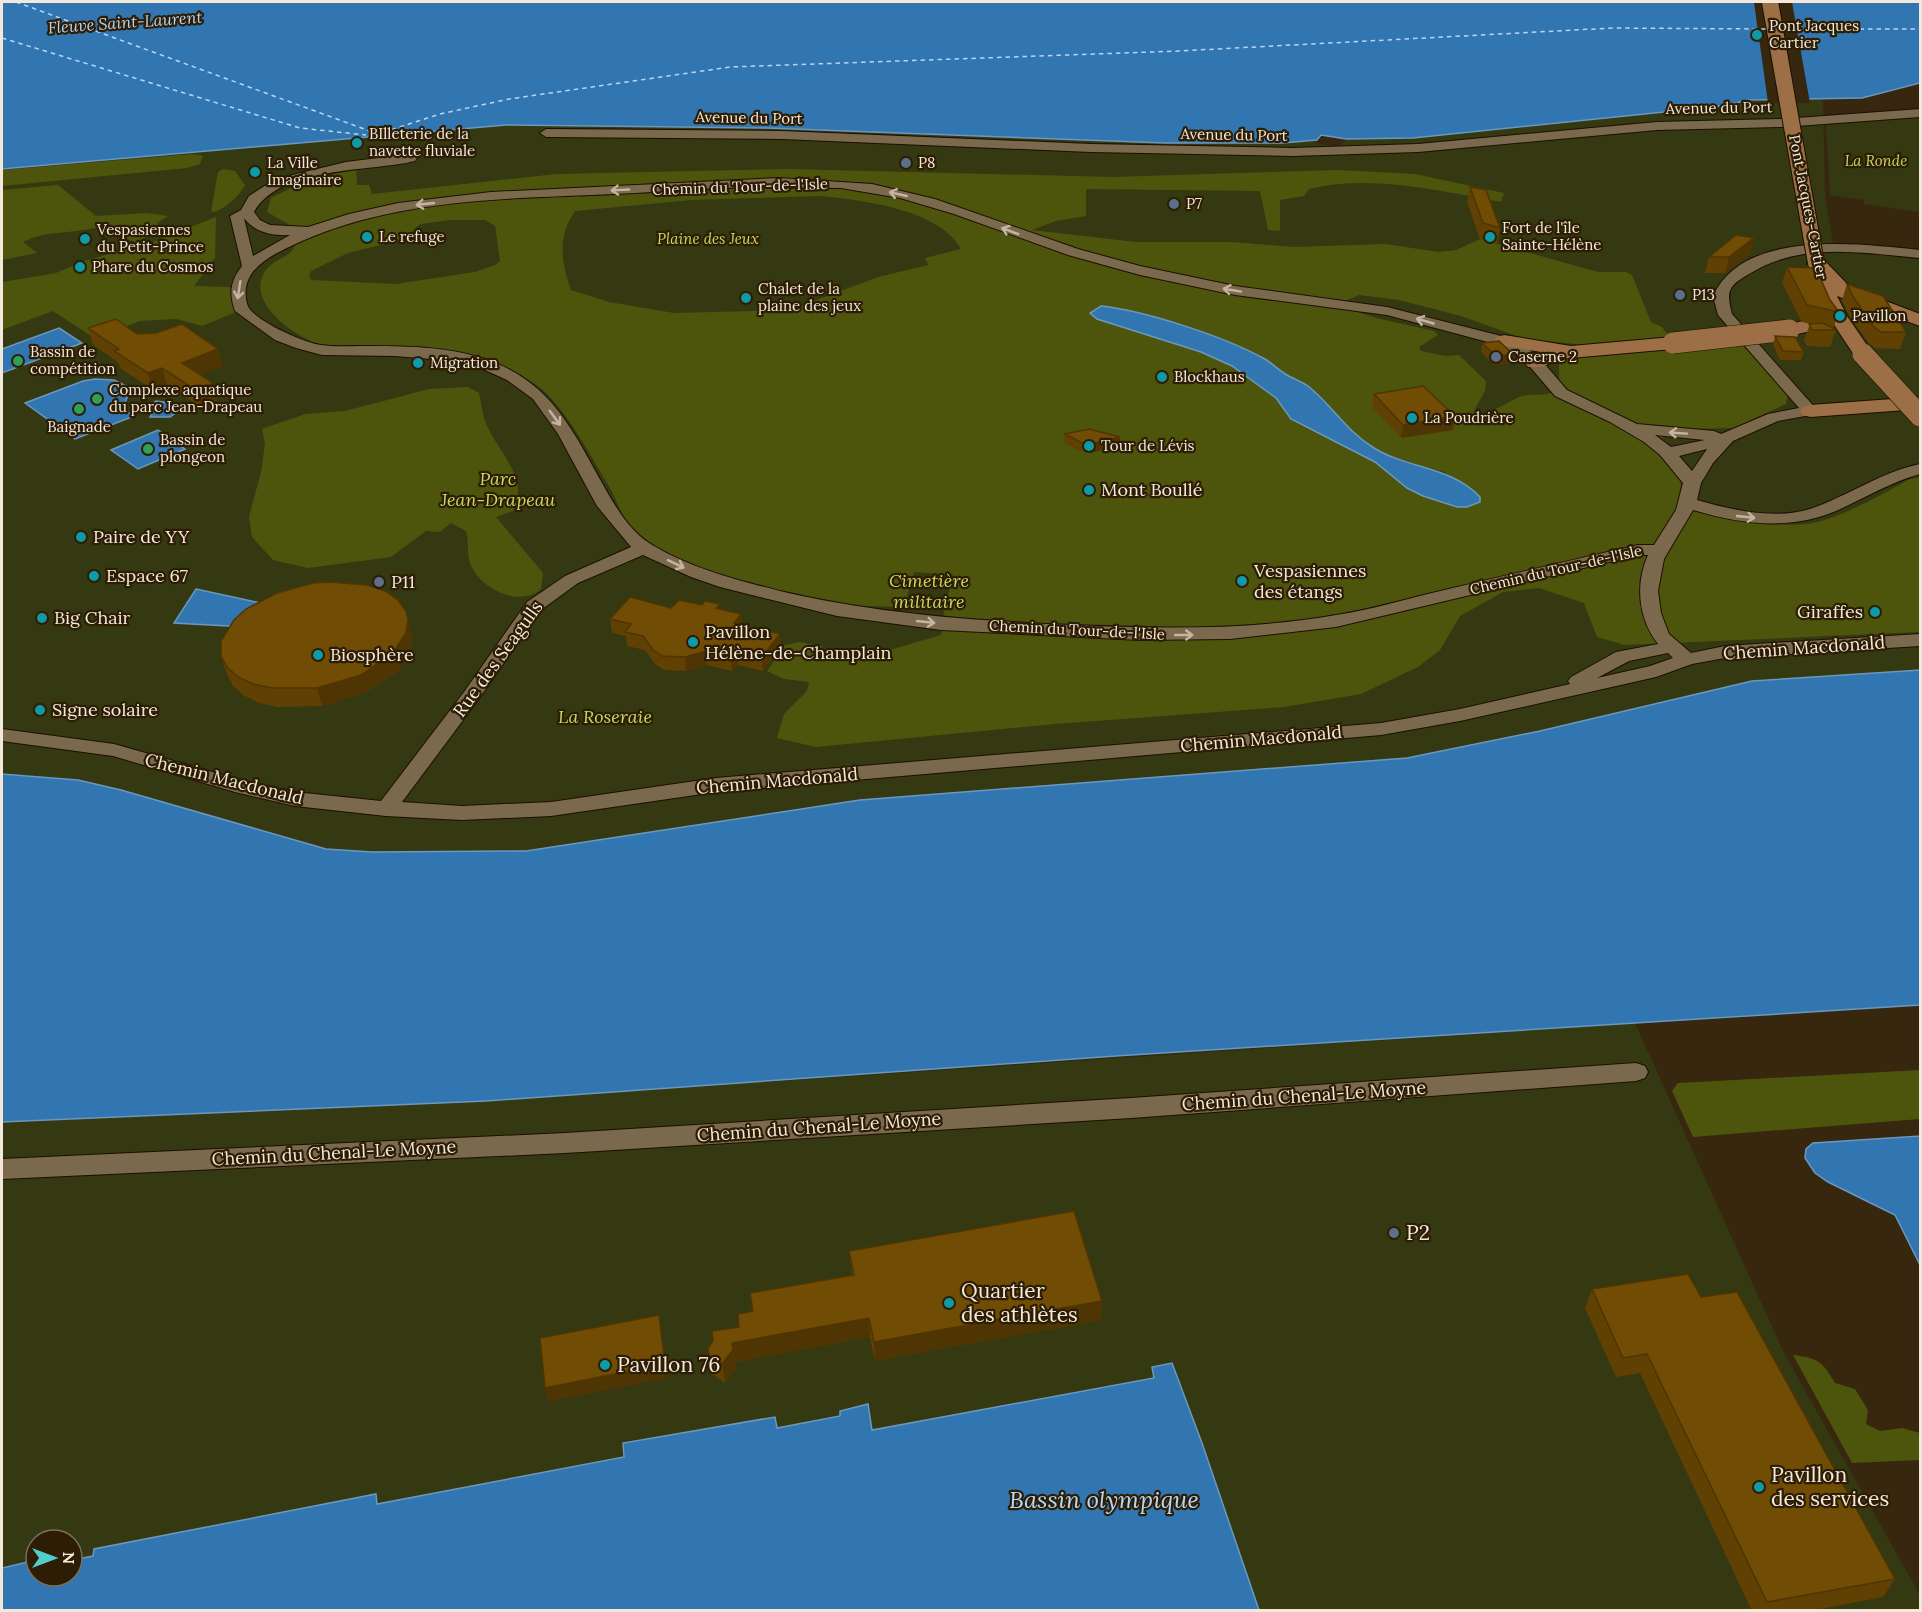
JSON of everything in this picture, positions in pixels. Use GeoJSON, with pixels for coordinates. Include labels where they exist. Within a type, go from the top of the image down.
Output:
{"type":"FeatureCollection","features":[{"type":"Feature","properties":{"kind":"main road","name":"Pont Jacques-Cartier"},"geometry":{"type":"LineString","coordinates":[[1770,2],[1816,263],[1826,294],[1843,325],[1863,354],[1920,416]]}},
{"type":"Feature","properties":{"kind":"main road"},"geometry":{"type":"LineString","coordinates":[[1816,263],[1832,282],[1844,291],[1920,320]]}},
{"type":"Feature","properties":{"kind":"main road"},"geometry":{"type":"LineString","coordinates":[[1540,370],[1564,357],[1585,352],[1789,330],[1817,324],[1817,314],[1826,294]]}},
{"type":"Feature","properties":{"kind":"main road"},"geometry":{"type":"LineString","coordinates":[[1789,330],[1822,333],[1863,354],[1863,319],[1877,313],[1901,312]]}},
{"type":"Feature","properties":{"kind":"main road"},"geometry":{"type":"LineString","coordinates":[[1504,342],[1585,352]]}},
{"type":"Feature","properties":{"kind":"main road"},"geometry":{"type":"LineString","coordinates":[[1810,411],[1920,403]]}},
{"type":"Feature","properties":{"kind":"street","name":"Avenue du Port"},"geometry":{"type":"LineString","coordinates":[[546,133],[782,135],[1091,148],[1292,152],[1418,148],[1657,126],[1760,124],[1920,113]]}},
{"type":"Feature","properties":{"kind":"street"},"geometry":{"type":"LineString","coordinates":[[249,266],[237,216],[246,213],[246,208],[261,195],[299,177],[338,167],[410,158]]}},
{"type":"Feature","properties":{"kind":"street","name":"Chemin du Tour-de-l'Isle"},"geometry":{"type":"LineString","coordinates":[[246,213],[250,215],[254,223],[274,230],[297,231],[393,208],[494,197],[826,183],[900,194],[954,210],[1065,251],[1103,261],[1217,287],[1393,312],[1504,342],[1525,352],[1560,393],[1652,438],[1669,453],[1692,483],[1689,503],[1659,550],[1638,549],[1600,560],[1336,621],[1262,631],[1187,635],[941,624],[837,610],[726,583],[697,573],[643,548],[615,519],[566,433],[540,396],[498,370],[457,356],[405,351],[322,350],[280,337],[242,311],[237,290],[249,266],[281,245],[322,226]]}},
{"type":"Feature","properties":{"kind":"street"},"geometry":{"type":"LineString","coordinates":[[1810,411],[1725,315],[1720,296],[1726,283],[1769,256],[1798,249],[1853,247],[1920,254]]}},
{"type":"Feature","properties":{"kind":"street"},"geometry":{"type":"LineString","coordinates":[[1669,453],[1728,438],[1774,417],[1810,411]]}},
{"type":"Feature","properties":{"kind":"street"},"geometry":{"type":"LineString","coordinates":[[1628,425],[1667,433],[1728,438]]}},
{"type":"Feature","properties":{"kind":"street"},"geometry":{"type":"LineString","coordinates":[[1692,483],[1707,460],[1728,438]]}},
{"type":"Feature","properties":{"kind":"street"},"geometry":{"type":"LineString","coordinates":[[1689,503],[1748,518],[1800,518],[1831,507],[1877,483],[1920,470]]}},
{"type":"Feature","properties":{"kind":"street","name":"Rue des Seagulls"},"geometry":{"type":"LineString","coordinates":[[386,809],[478,687],[534,606],[546,595],[574,579],[643,548]]}},
{"type":"Feature","properties":{"kind":"street"},"geometry":{"type":"LineString","coordinates":[[1659,550],[1648,579],[1651,607],[1658,628],[1672,647],[1687,659]]}},
{"type":"Feature","properties":{"kind":"street"},"geometry":{"type":"LineString","coordinates":[[1600,560],[1625,565],[1648,579]]}},
{"type":"Feature","properties":{"kind":"street","name":"Chemin Macdonald"},"geometry":{"type":"LineString","coordinates":[[2,735],[114,750],[279,796],[386,809],[462,813],[527,811],[716,785],[1381,729],[1460,715],[1632,676],[1687,659],[1725,652],[1920,640]]}},
{"type":"Feature","properties":{"kind":"street","name":"Chemin Macdonald"},"geometry":{"type":"LineString","coordinates":[[1556,692],[1613,661],[1638,653],[1672,647]]}},
{"type":"Feature","properties":{"kind":"street"},"geometry":{"type":"LineString","coordinates":[[1613,661],[1632,676]]}},
{"type":"Feature","properties":{"kind":"street","name":"Chemin du Chenal-Le Moyne"},"geometry":{"type":"LineString","coordinates":[[2,1169],[565,1143],[1131,1108],[1636,1072]]}},
{"type":"Feature","properties":{"kind":"green space","name":"Parc Jean-Drapeau"},"geometry":{"type":"Polygon","coordinates":[[[1749,100],[1823,100],[1825,195],[1834,250],[1920,258],[1920,670],[1752,681],[1540,731],[1407,758],[860,800],[526,851],[372,852],[326,849],[121,790],[78,780],[2,774],[2,170],[506,125],[765,128],[1165,143],[1283,143],[1317,140],[1316,143],[1340,147],[1346,139],[1451,135],[1722,106],[1749,100]]]}},
{"type":"Feature","properties":{"kind":"green space","name":"La Ronde"},"geometry":{"type":"Polygon","coordinates":[[[1920,117],[1919,212],[1864,204],[1864,200],[1830,195],[1826,125],[1920,117]]]}},
{"type":"Feature","properties":{"kind":"green space"},"geometry":{"type":"Polygon","coordinates":[[[192,154],[203,156],[200,164],[187,168],[2,186],[2,170],[192,154]]]}},
{"type":"Feature","properties":{"kind":"green space"},"geometry":{"type":"Polygon","coordinates":[[[223,169],[235,171],[245,185],[231,202],[211,212],[218,172],[223,169]]]}},
{"type":"Feature","properties":{"kind":"green space"},"geometry":{"type":"Polygon","coordinates":[[[356,169],[357,185],[369,185],[372,194],[557,174],[788,169],[1113,177],[1338,170],[1415,174],[1504,193],[1501,202],[1430,189],[1381,184],[1357,183],[1309,189],[1304,196],[1280,200],[1280,231],[1268,230],[1260,191],[1086,189],[1086,216],[1056,221],[1032,230],[1136,242],[1232,242],[1294,247],[1385,244],[1439,252],[1456,250],[1480,239],[1598,272],[1626,272],[1632,275],[1651,322],[1662,327],[1670,338],[1739,342],[1788,392],[1786,404],[1734,428],[1684,429],[1650,443],[1681,474],[1680,504],[1726,517],[1759,523],[1807,524],[1831,518],[1908,480],[1920,477],[1920,632],[1625,645],[1597,637],[1584,603],[1539,588],[1503,592],[1460,616],[1440,650],[1418,667],[1361,694],[1284,707],[1055,724],[816,747],[777,738],[784,714],[807,691],[809,682],[784,679],[767,671],[785,645],[800,642],[820,646],[836,659],[852,661],[941,635],[953,575],[914,572],[904,607],[831,604],[783,594],[726,578],[673,556],[651,543],[634,529],[621,512],[611,489],[571,424],[546,393],[527,379],[478,357],[456,351],[325,346],[302,337],[278,319],[269,309],[262,297],[260,285],[269,267],[287,255],[295,246],[295,228],[267,212],[271,198],[305,181],[356,169]],[[820,196],[691,200],[575,211],[565,230],[563,240],[563,260],[571,290],[609,302],[674,313],[790,310],[878,277],[928,265],[925,258],[961,249],[951,235],[936,224],[898,209],[856,200],[820,196]],[[451,220],[420,224],[404,239],[348,253],[311,271],[309,277],[312,280],[396,284],[475,272],[500,261],[495,226],[485,220],[451,220]],[[1359,295],[1336,305],[1376,318],[1434,331],[1438,335],[1419,347],[1421,351],[1446,356],[1459,355],[1486,381],[1485,391],[1475,409],[1477,416],[1487,420],[1495,417],[1495,409],[1517,398],[1549,394],[1559,389],[1559,364],[1577,351],[1576,344],[1525,339],[1461,316],[1399,300],[1359,295]],[[1101,306],[1090,313],[1098,319],[1201,352],[1232,366],[1276,398],[1291,419],[1375,462],[1407,488],[1457,507],[1467,507],[1474,490],[1444,472],[1390,457],[1375,449],[1353,435],[1307,386],[1266,360],[1101,306]]]}},
{"type":"Feature","properties":{"kind":"green space"},"geometry":{"type":"Polygon","coordinates":[[[58,185],[96,216],[147,213],[168,216],[157,223],[163,230],[135,242],[118,236],[113,237],[98,227],[32,238],[23,242],[37,253],[2,260],[2,190],[58,185]]]}},
{"type":"Feature","properties":{"kind":"green space"},"geometry":{"type":"Polygon","coordinates":[[[216,217],[215,258],[194,286],[230,287],[236,312],[202,326],[176,319],[140,321],[94,338],[53,311],[2,330],[2,282],[56,273],[84,261],[152,242],[216,217]]]}},
{"type":"Feature","properties":{"kind":"green space"},"geometry":{"type":"Polygon","coordinates":[[[468,387],[479,393],[485,421],[510,464],[518,487],[513,511],[496,517],[543,573],[541,589],[532,595],[521,597],[510,596],[489,586],[473,569],[469,559],[466,531],[451,523],[440,532],[426,531],[391,557],[308,568],[273,560],[252,537],[249,517],[261,472],[265,444],[262,429],[305,414],[345,411],[429,389],[468,387]]]}},
{"type":"Feature","properties":{"kind":"green space"},"geometry":{"type":"Polygon","coordinates":[[[1635,1023],[1784,1353],[1920,1595],[1920,1610],[2,1610],[2,1122],[486,1101],[1635,1023]]]}},
{"type":"Feature","properties":{"kind":"green space"},"geometry":{"type":"Polygon","coordinates":[[[1920,1070],[1920,1119],[1693,1137],[1672,1091],[1678,1083],[1920,1070]]]}},
{"type":"Feature","properties":{"kind":"green space"},"geometry":{"type":"Polygon","coordinates":[[[1793,1355],[1814,1359],[1823,1365],[1835,1383],[1855,1389],[1868,1410],[1866,1424],[1880,1431],[1902,1428],[1920,1433],[1920,1460],[1852,1463],[1793,1355]]]}},
{"type":"Feature","properties":{"kind":"water","name":"Fleuve Saint-Laurent"},"geometry":{"type":"Polygon","coordinates":[[[2,2],[1920,2],[1920,83],[1862,98],[1749,100],[1722,106],[1413,138],[1346,139],[1321,135],[1317,140],[1283,143],[1165,143],[766,128],[506,125],[2,169],[2,2]]]}},
{"type":"Feature","properties":{"kind":"water"},"geometry":{"type":"Polygon","coordinates":[[[1101,306],[1140,313],[1185,326],[1229,342],[1265,359],[1308,386],[1355,434],[1374,448],[1387,455],[1456,479],[1480,497],[1480,502],[1467,507],[1457,507],[1407,488],[1375,462],[1291,419],[1276,398],[1232,366],[1201,352],[1097,319],[1090,313],[1101,306]]]}},
{"type":"Feature","properties":{"kind":"water","name":"Bassin de compétition"},"geometry":{"type":"Polygon","coordinates":[[[59,328],[82,343],[2,373],[2,349],[59,328]]]}},
{"type":"Feature","properties":{"kind":"water","name":"Baignade"},"geometry":{"type":"Polygon","coordinates":[[[114,380],[128,387],[129,392],[124,406],[132,417],[75,439],[25,403],[83,381],[114,380]]]}},
{"type":"Feature","properties":{"kind":"water"},"geometry":{"type":"Polygon","coordinates":[[[156,401],[171,403],[172,408],[180,410],[170,417],[150,417],[154,410],[148,410],[147,407],[156,401]]]}},
{"type":"Feature","properties":{"kind":"water","name":"Bassin de plongeon"},"geometry":{"type":"Polygon","coordinates":[[[158,430],[185,449],[138,469],[111,450],[158,430]]]}},
{"type":"Feature","properties":{"kind":"water"},"geometry":{"type":"Polygon","coordinates":[[[196,589],[311,614],[302,630],[174,623],[196,589]]]}},
{"type":"Feature","properties":{"kind":"water"},"geometry":{"type":"Polygon","coordinates":[[[1920,670],[1920,1005],[1116,1056],[486,1101],[2,1122],[2,774],[78,780],[121,790],[326,849],[372,852],[526,851],[860,800],[1407,758],[1540,731],[1752,681],[1920,670]]]}},
{"type":"Feature","properties":{"kind":"water"},"geometry":{"type":"Polygon","coordinates":[[[1920,1136],[1920,1265],[1895,1215],[1828,1182],[1815,1173],[1805,1158],[1806,1149],[1813,1143],[1920,1136]]]}},
{"type":"Feature","properties":{"kind":"water","name":"Bassin olympique"},"geometry":{"type":"Polygon","coordinates":[[[1172,1363],[1259,1610],[2,1610],[2,1568],[24,1563],[24,1588],[84,1588],[84,1558],[93,1556],[94,1549],[376,1494],[377,1504],[624,1457],[623,1443],[775,1417],[777,1428],[840,1416],[840,1411],[868,1404],[872,1430],[1154,1378],[1152,1367],[1172,1363]]]}},
{"type":"Feature","properties":{"kind":"pier"},"geometry":{"type":"Polygon","coordinates":[[[1754,2],[1792,2],[1810,103],[1768,103],[1759,38],[1756,37],[1758,32],[1754,2]]]}},
{"type":"Feature","properties":{"kind":"building"},"geometry":{"type":"Polygon","coordinates":[[[1470,187],[1486,190],[1500,228],[1483,223],[1470,187]]]}},
{"type":"Feature","properties":{"kind":"building"},"geometry":{"type":"Polygon","coordinates":[[[1736,235],[1754,238],[1729,257],[1709,257],[1736,235]]]}},
{"type":"Feature","properties":{"kind":"building"},"geometry":{"type":"Polygon","coordinates":[[[1787,267],[1816,268],[1830,300],[1839,312],[1807,305],[1787,267]]]}},
{"type":"Feature","properties":{"kind":"building"},"geometry":{"type":"Polygon","coordinates":[[[1847,284],[1883,296],[1906,332],[1881,332],[1873,326],[1847,284]]]}},
{"type":"Feature","properties":{"kind":"building"},"geometry":{"type":"Polygon","coordinates":[[[116,319],[137,334],[156,333],[182,324],[218,349],[182,363],[213,383],[196,390],[162,368],[148,373],[114,351],[119,349],[88,328],[116,319]]]}},
{"type":"Feature","properties":{"kind":"building"},"geometry":{"type":"Polygon","coordinates":[[[1823,323],[1836,330],[1812,330],[1809,324],[1823,323]]]}},
{"type":"Feature","properties":{"kind":"building"},"geometry":{"type":"Polygon","coordinates":[[[1775,336],[1795,337],[1804,352],[1783,351],[1775,336]]]}},
{"type":"Feature","properties":{"kind":"building"},"geometry":{"type":"Polygon","coordinates":[[[1499,341],[1513,354],[1496,356],[1482,343],[1499,341]]]}},
{"type":"Feature","properties":{"kind":"building"},"geometry":{"type":"Polygon","coordinates":[[[1423,386],[1455,416],[1403,425],[1374,394],[1423,386]]]}},
{"type":"Feature","properties":{"kind":"building"},"geometry":{"type":"Polygon","coordinates":[[[1089,429],[1120,437],[1091,444],[1082,443],[1065,434],[1089,429]]]}},
{"type":"Feature","properties":{"kind":"building","name":"Biosphère"},"geometry":{"type":"Polygon","coordinates":[[[313,583],[367,585],[385,591],[398,600],[406,611],[408,620],[406,633],[393,653],[361,675],[317,688],[272,688],[253,684],[238,677],[227,667],[221,656],[221,641],[234,620],[246,609],[277,593],[313,583]]]}},
{"type":"Feature","properties":{"kind":"building","name":"Pavillon Hélène-de-Champlain"},"geometry":{"type":"Polygon","coordinates":[[[630,597],[671,608],[679,600],[702,605],[705,601],[720,604],[716,608],[741,614],[734,623],[780,634],[762,657],[736,651],[731,657],[706,651],[685,657],[662,656],[653,650],[643,636],[625,632],[631,624],[610,619],[630,597]]]}},
{"type":"Feature","properties":{"kind":"building","name":"Quartier des athlètes"},"geometry":{"type":"Polygon","coordinates":[[[1074,1211],[1102,1301],[874,1342],[869,1318],[732,1343],[733,1350],[722,1364],[709,1355],[708,1348],[713,1341],[712,1331],[739,1327],[738,1314],[753,1311],[750,1293],[854,1275],[849,1251],[1074,1211]]]}},
{"type":"Feature","properties":{"kind":"building","name":"Pavillon des services"},"geometry":{"type":"Polygon","coordinates":[[[1688,1274],[1701,1297],[1737,1292],[1895,1579],[1767,1602],[1647,1354],[1623,1358],[1592,1289],[1688,1274]]]}},
{"type":"Feature","properties":{"kind":"building","name":"Pavillon 76"},"geometry":{"type":"Polygon","coordinates":[[[659,1315],[665,1364],[545,1388],[540,1338],[659,1315]]]}},
{"type":"Feature","properties":{"kind":"ferry route"},"geometry":{"type":"LineString","coordinates":[[16,2],[378,134],[440,114],[509,99],[730,67],[1179,51],[1613,28],[1767,29]]}},
{"type":"Feature","properties":{"kind":"ferry route"},"geometry":{"type":"LineString","coordinates":[[1783,29],[1920,29]]}},
{"type":"Feature","properties":{"kind":"ferry route"},"geometry":{"type":"LineString","coordinates":[[2,38],[300,128],[366,135]]}},
{"type":"Feature","properties":{"kind":"place","name":"Pont Jacques Cartier"},"geometry":{"type":"Point","coordinates":[1757,35]}},
{"type":"Feature","properties":{"kind":"place","name":"BIlleterie de la navette fluviale"},"geometry":{"type":"Point","coordinates":[357,143]}},
{"type":"Feature","properties":{"kind":"place","name":"P8"},"geometry":{"type":"Point","coordinates":[906,163]}},
{"type":"Feature","properties":{"kind":"place","name":"La Ville Imaginaire"},"geometry":{"type":"Point","coordinates":[255,172]}},
{"type":"Feature","properties":{"kind":"place","name":"P7"},"geometry":{"type":"Point","coordinates":[1174,204]}},
{"type":"Feature","properties":{"kind":"place","name":"Le refuge"},"geometry":{"type":"Point","coordinates":[367,237]}},
{"type":"Feature","properties":{"kind":"place","name":"Fort de l'île Sainte-Hélène"},"geometry":{"type":"Point","coordinates":[1490,237]}},
{"type":"Feature","properties":{"kind":"place","name":"Vespasiennes du Petit-Prince"},"geometry":{"type":"Point","coordinates":[85,239]}},
{"type":"Feature","properties":{"kind":"place","name":"Phare du Cosmos"},"geometry":{"type":"Point","coordinates":[80,267]}},
{"type":"Feature","properties":{"kind":"place","name":"P13"},"geometry":{"type":"Point","coordinates":[1680,295]}},
{"type":"Feature","properties":{"kind":"place","name":"Chalet de la plaine des jeux"},"geometry":{"type":"Point","coordinates":[746,298]}},
{"type":"Feature","properties":{"kind":"place","name":"Pavillon"},"geometry":{"type":"Point","coordinates":[1840,316]}},
{"type":"Feature","properties":{"kind":"place","name":"Caserne 2"},"geometry":{"type":"Point","coordinates":[1496,357]}},
{"type":"Feature","properties":{"kind":"place","name":"Bassin de compétition"},"geometry":{"type":"Point","coordinates":[18,361]}},
{"type":"Feature","properties":{"kind":"place","name":"Migration"},"geometry":{"type":"Point","coordinates":[418,363]}},
{"type":"Feature","properties":{"kind":"place","name":"Blockhaus"},"geometry":{"type":"Point","coordinates":[1162,377]}},
{"type":"Feature","properties":{"kind":"place","name":"Complexe aquatique du parc Jean-Drapeau"},"geometry":{"type":"Point","coordinates":[97,399]}},
{"type":"Feature","properties":{"kind":"place","name":"Baignade"},"geometry":{"type":"Point","coordinates":[79,409]}},
{"type":"Feature","properties":{"kind":"place","name":"La Poudrière"},"geometry":{"type":"Point","coordinates":[1412,418]}},
{"type":"Feature","properties":{"kind":"place","name":"Tour de Lévis"},"geometry":{"type":"Point","coordinates":[1089,446]}},
{"type":"Feature","properties":{"kind":"place","name":"Bassin de plongeon"},"geometry":{"type":"Point","coordinates":[148,449]}},
{"type":"Feature","properties":{"kind":"place","name":"Mont Boullé"},"geometry":{"type":"Point","coordinates":[1089,490]}},
{"type":"Feature","properties":{"kind":"place","name":"Paire de YY"},"geometry":{"type":"Point","coordinates":[81,537]}},
{"type":"Feature","properties":{"kind":"place","name":"Espace 67"},"geometry":{"type":"Point","coordinates":[94,576]}},
{"type":"Feature","properties":{"kind":"place","name":"Vespasiennes des étangs"},"geometry":{"type":"Point","coordinates":[1242,581]}},
{"type":"Feature","properties":{"kind":"place","name":"P11"},"geometry":{"type":"Point","coordinates":[379,582]}},
{"type":"Feature","properties":{"kind":"place","name":"Giraffes"},"geometry":{"type":"Point","coordinates":[1875,612]}},
{"type":"Feature","properties":{"kind":"place","name":"Big Chair"},"geometry":{"type":"Point","coordinates":[42,618]}},
{"type":"Feature","properties":{"kind":"place","name":"Pavillon Hélène-de-Champlain"},"geometry":{"type":"Point","coordinates":[693,642]}},
{"type":"Feature","properties":{"kind":"place","name":"Biosphère"},"geometry":{"type":"Point","coordinates":[318,655]}},
{"type":"Feature","properties":{"kind":"place","name":"Signe solaire"},"geometry":{"type":"Point","coordinates":[40,710]}},
{"type":"Feature","properties":{"kind":"place","name":"P2"},"geometry":{"type":"Point","coordinates":[1394,1233]}},
{"type":"Feature","properties":{"kind":"place","name":"Quartier des athlètes"},"geometry":{"type":"Point","coordinates":[949,1303]}},
{"type":"Feature","properties":{"kind":"place","name":"Pavillon 76"},"geometry":{"type":"Point","coordinates":[605,1365]}},
{"type":"Feature","properties":{"kind":"place","name":"Pavillon des services"},"geometry":{"type":"Point","coordinates":[1759,1487]}},
{"type":"Feature","properties":{"kind":"park label","name":"Plaine des Jeux"},"geometry":{"type":"Point","coordinates":[708,239]}},
{"type":"Feature","properties":{"kind":"park label","name":"Cimetière militaire"},"geometry":{"type":"Point","coordinates":[929,591]}},
{"type":"Feature","properties":{"kind":"park label","name":"La Roseraie"},"geometry":{"type":"Point","coordinates":[605,717]}}]}
